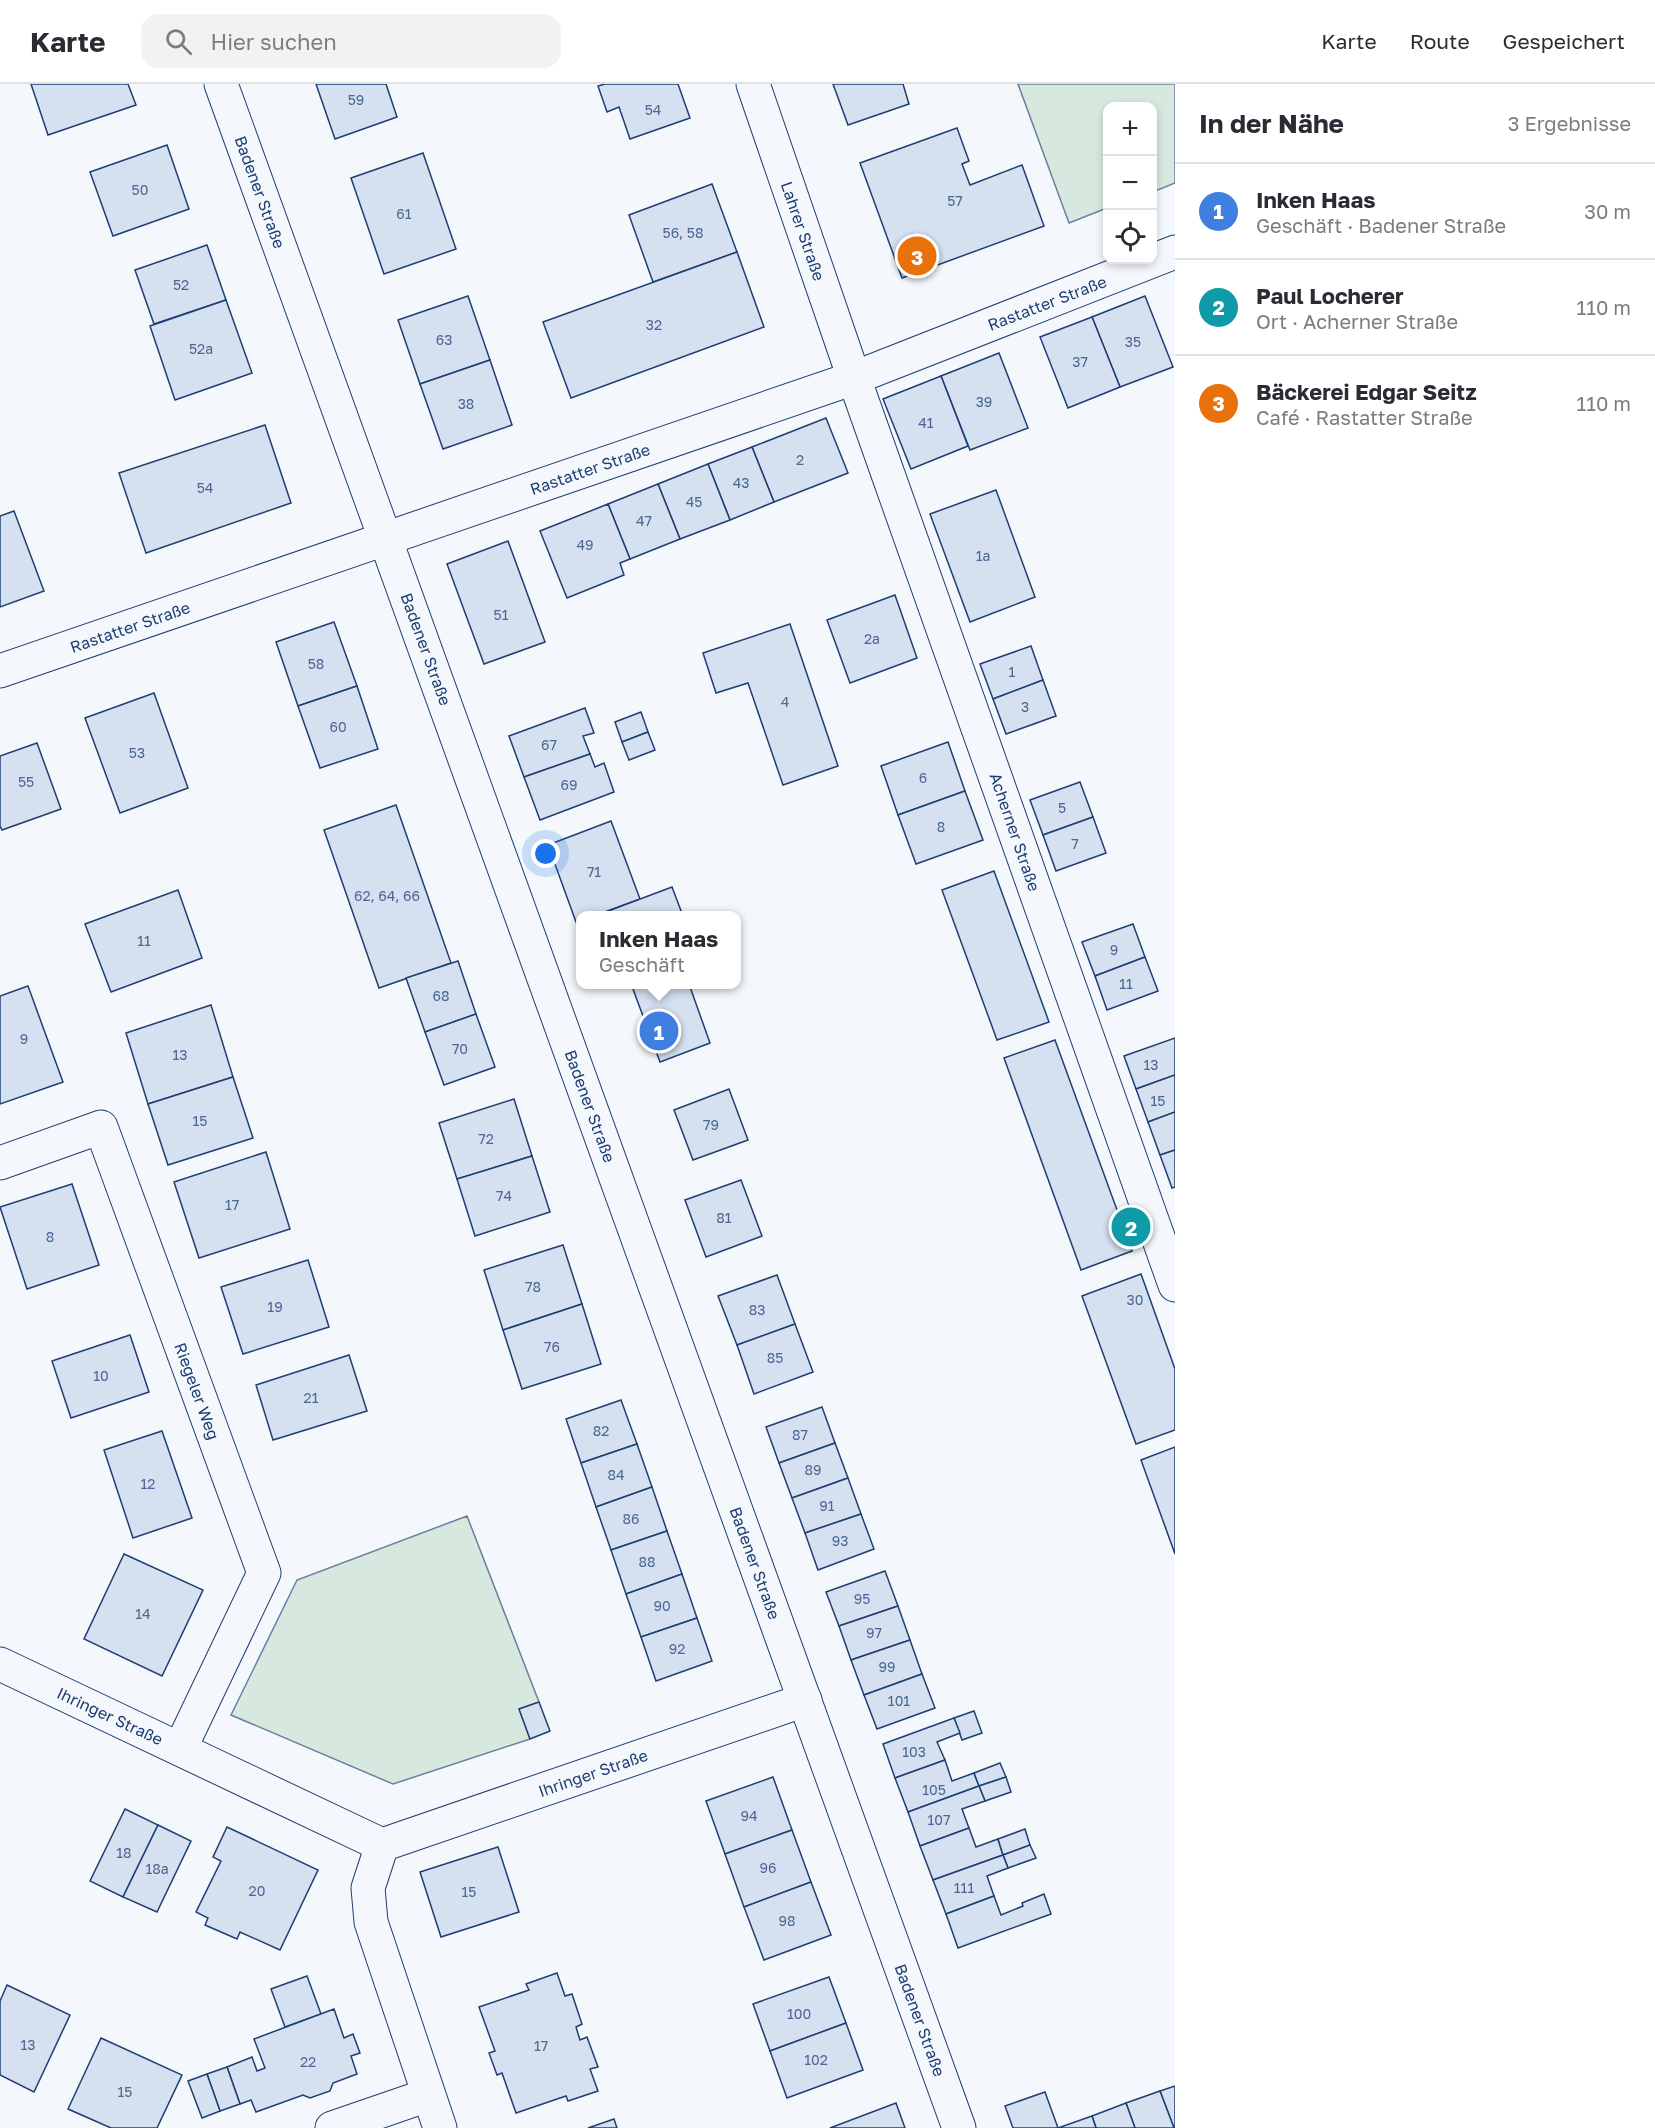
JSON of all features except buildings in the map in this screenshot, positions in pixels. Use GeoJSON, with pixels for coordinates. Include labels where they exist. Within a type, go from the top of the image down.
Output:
{"type":"FeatureCollection","features":[{"type":"Feature","properties":{"kind":"street","name":"Badener Straße"},"geometry":{"type":"LineString","coordinates":[[221,84],[959,2128]]}},
{"type":"Feature","properties":{"kind":"street","name":"Lahrer Straße"},"geometry":{"type":"LineString","coordinates":[[753,84],[854,378]]}},
{"type":"Feature","properties":{"kind":"street","name":"Rastatter Straße"},"geometry":{"type":"LineString","coordinates":[[0,671],[854,378],[1175,252]]}},
{"type":"Feature","properties":{"kind":"street","name":"Acherner Straße"},"geometry":{"type":"LineString","coordinates":[[854,378],[1175,1285]]}},
{"type":"Feature","properties":{"kind":"street","name":"Riegeler Weg"},"geometry":{"type":"LineString","coordinates":[[0,1163],[101,1127],[264,1573],[180,1749]]}},
{"type":"Feature","properties":{"kind":"street","name":"Ihringer Straße"},"geometry":{"type":"LineString","coordinates":[[0,1664],[382,1845],[805,1700]]}},
{"type":"Feature","properties":{"kind":"street"},"geometry":{"type":"LineString","coordinates":[[382,1845],[368,1888],[371,1922],[440,2128]]}},
{"type":"Feature","properties":{"kind":"street"},"geometry":{"type":"LineString","coordinates":[[332,2128],[428,2095]]}},
{"type":"Feature","properties":{"kind":"shaded area"},"geometry":{"type":"Polygon","coordinates":[[[1018,84],[1175,84],[1175,183],[1157,190],[1157,102],[1103,102],[1103,210],[1069,223],[1018,84]]]}},
{"type":"Feature","properties":{"kind":"shaded area"},"geometry":{"type":"Polygon","coordinates":[[[467,1516],[539,1702],[519,1709],[530,1739],[393,1784],[231,1715],[297,1580],[467,1516]]]}},
{"type":"Feature","properties":{"kind":"place","name":"Bäckerei Edgar Seitz"},"geometry":{"type":"Point","coordinates":[917,256]}},
{"type":"Feature","properties":{"kind":"place","name":"Inken Haas"},"geometry":{"type":"Point","coordinates":[659,1031]}},
{"type":"Feature","properties":{"kind":"place","name":"Paul Locherer"},"geometry":{"type":"Point","coordinates":[1131,1227]}}]}
